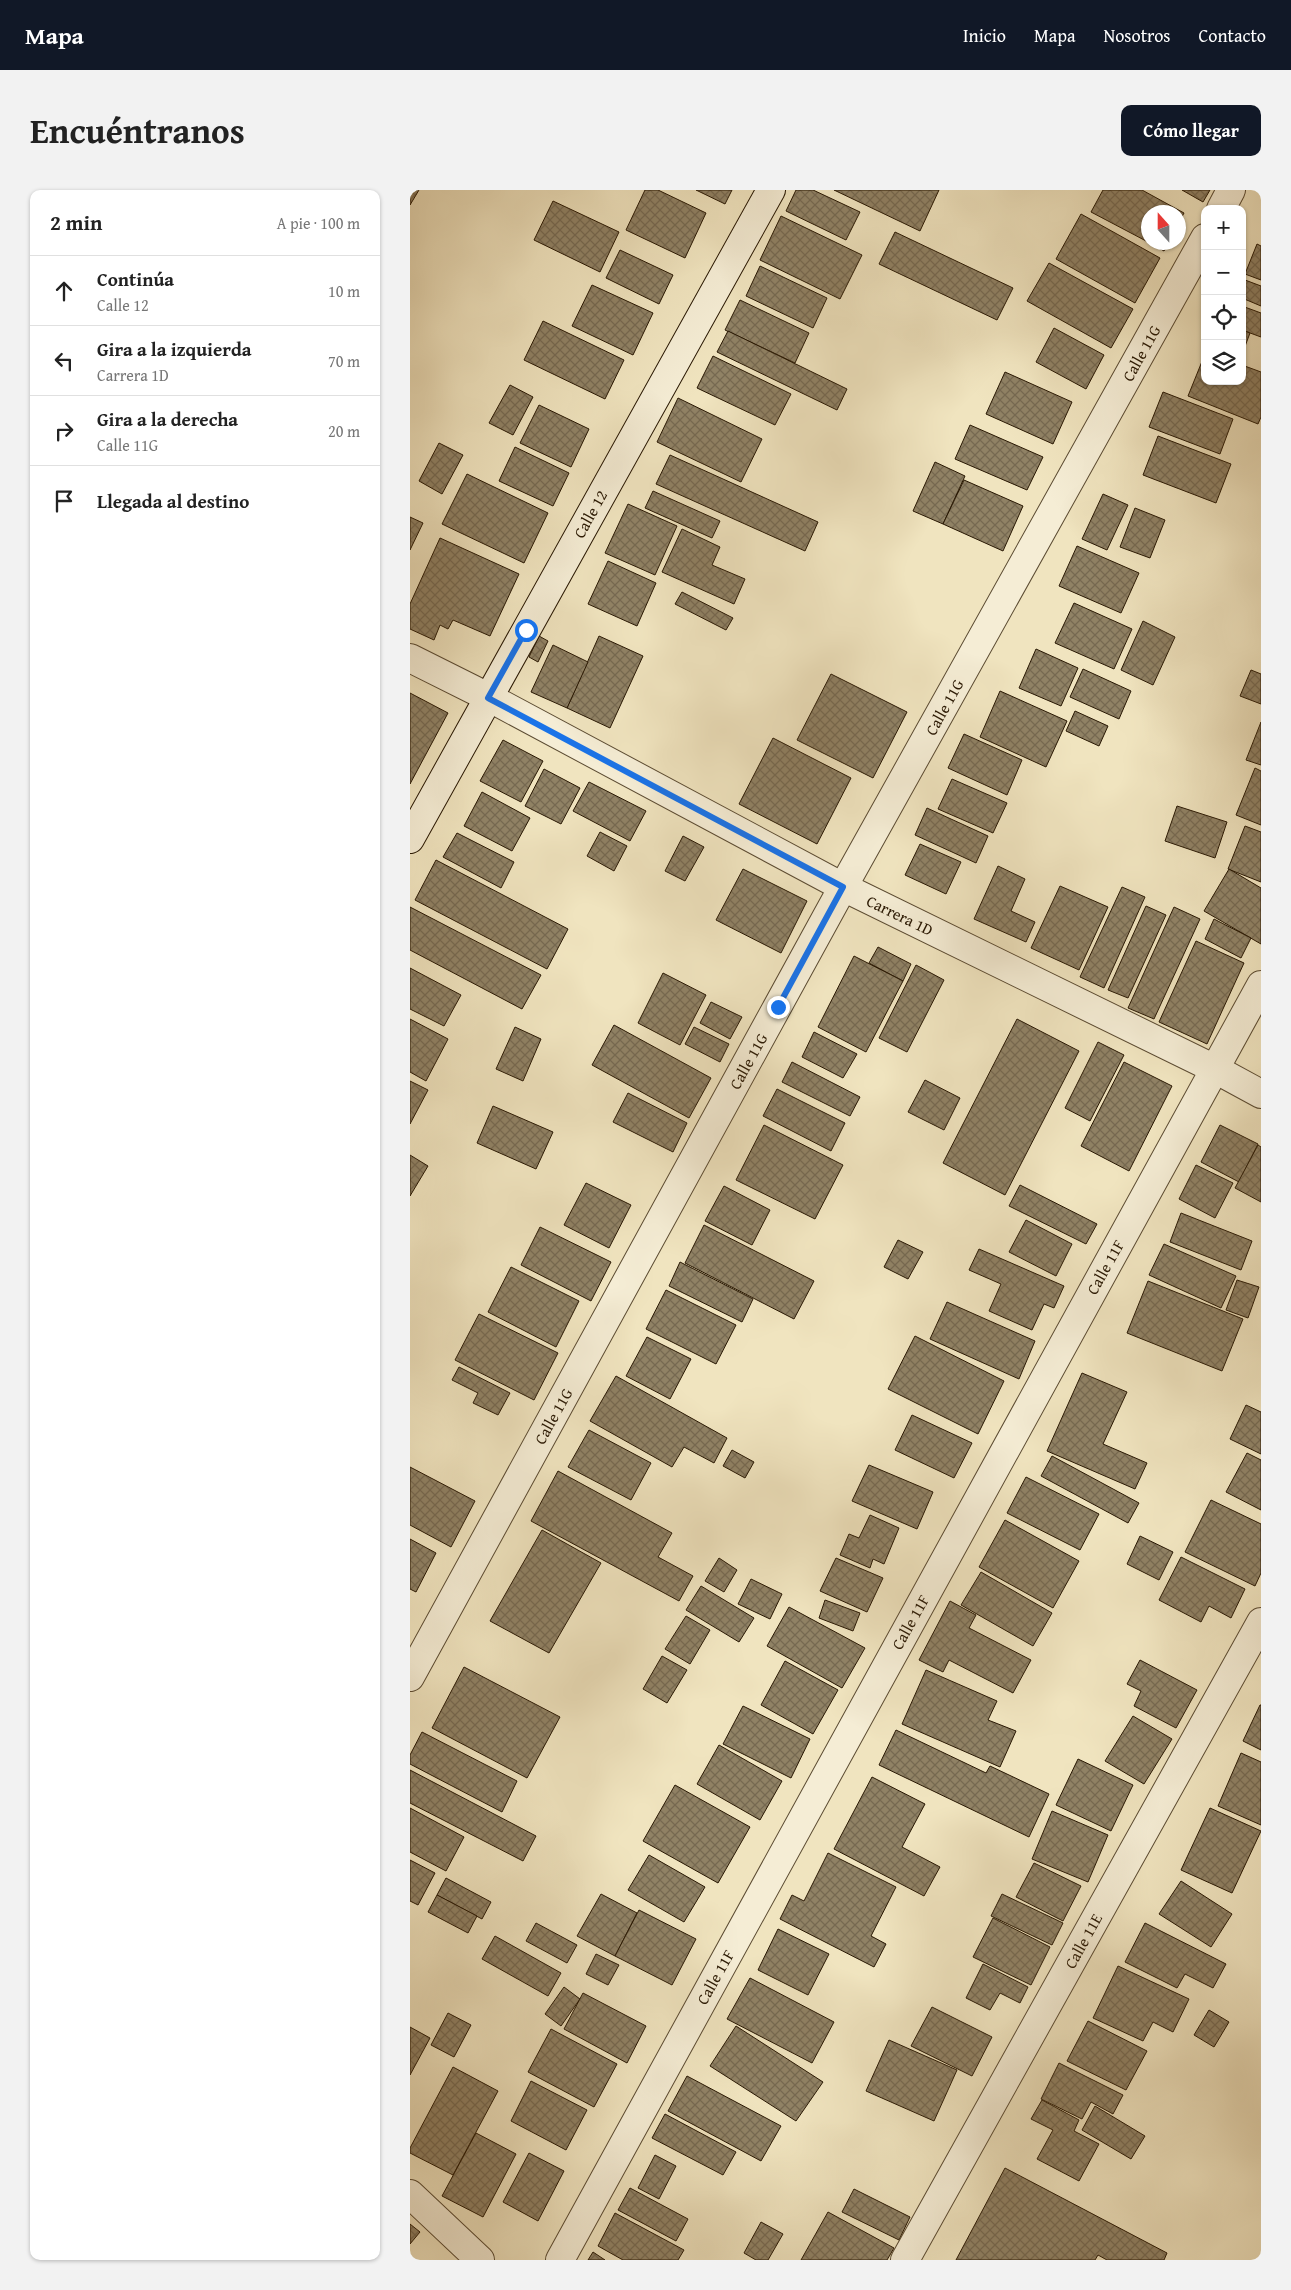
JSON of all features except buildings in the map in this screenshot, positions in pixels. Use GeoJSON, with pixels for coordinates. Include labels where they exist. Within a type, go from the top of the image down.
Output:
{"type":"FeatureCollection","features":[{"type":"Feature","properties":{"kind":"street","name":"Calle 12"},"geometry":{"type":"LineString","coordinates":[[410,839],[771,190]]}},
{"type":"Feature","properties":{"kind":"street"},"geometry":{"type":"LineString","coordinates":[[1223,205],[1231,190]]}},
{"type":"Feature","properties":{"kind":"street","name":"Calle 11G"},"geometry":{"type":"LineString","coordinates":[[410,1677],[843,887],[1201,245]]}},
{"type":"Feature","properties":{"kind":"street","name":"Carrera 1D"},"geometry":{"type":"LineString","coordinates":[[410,658],[843,887],[1215,1068],[1261,1094]]}},
{"type":"Feature","properties":{"kind":"street","name":"Calle 11F"},"geometry":{"type":"LineString","coordinates":[[560,2260],[1261,985]]}},
{"type":"Feature","properties":{"kind":"street","name":"Calle 11E"},"geometry":{"type":"LineString","coordinates":[[905,2260],[1261,1622]]}},
{"type":"Feature","properties":{"kind":"street"},"geometry":{"type":"LineString","coordinates":[[410,2194],[480,2260]]}},
{"type":"Feature","properties":{"kind":"route"},"geometry":{"type":"LineString","coordinates":[[526,630],[488,698],[843,887],[778,1007]]}}]}
